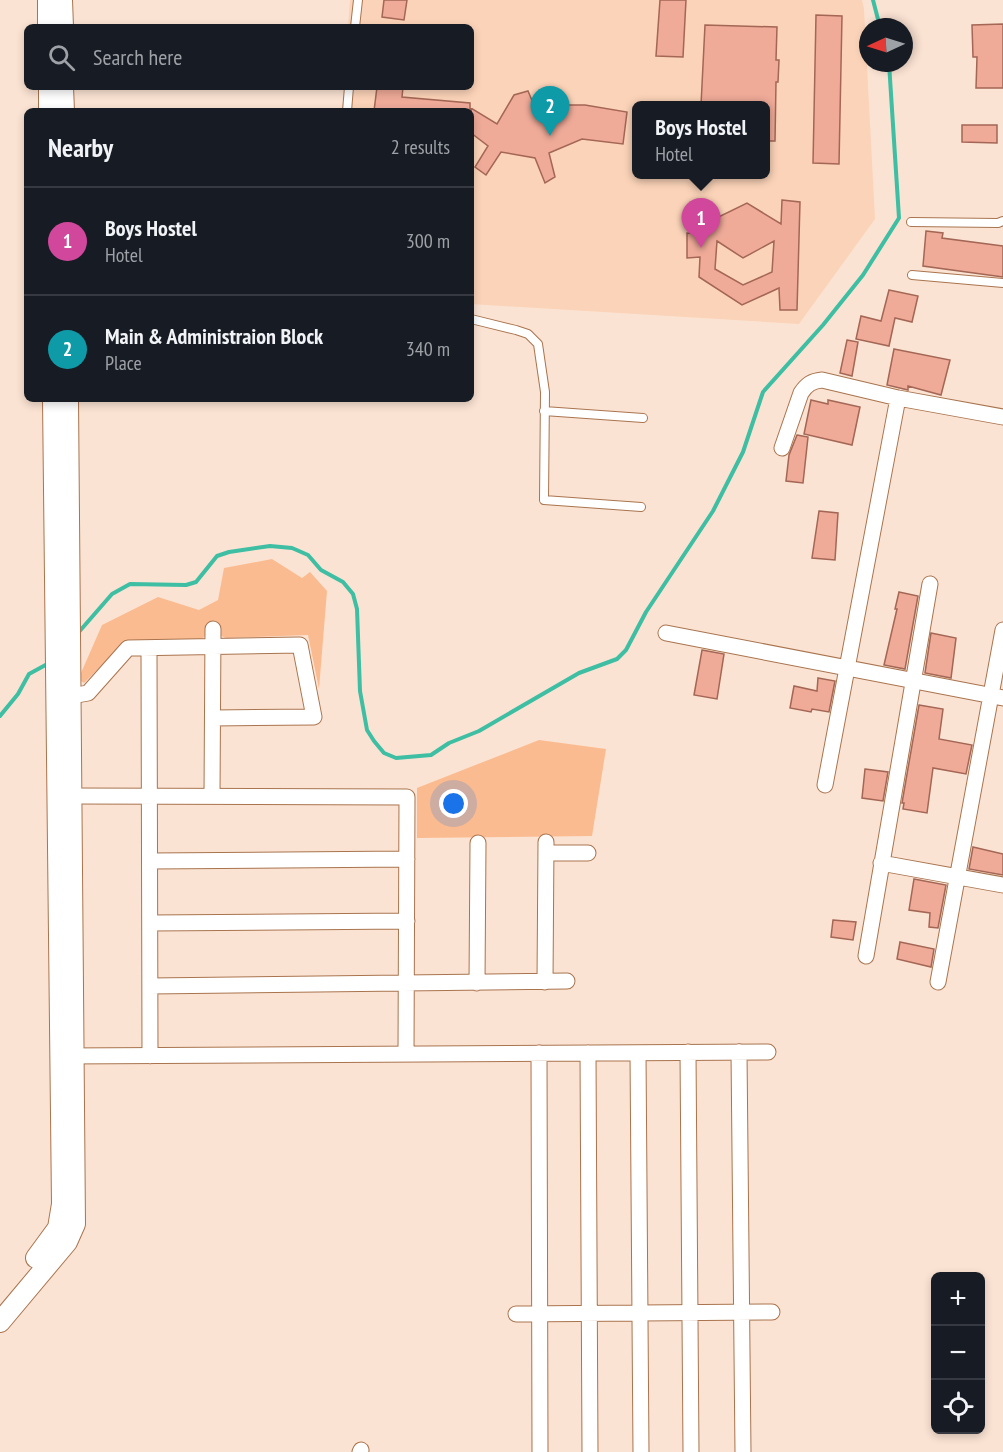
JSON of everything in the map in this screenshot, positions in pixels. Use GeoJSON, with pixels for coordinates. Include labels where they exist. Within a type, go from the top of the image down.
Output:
{"type":"FeatureCollection","features":[{"type":"Feature","properties":{"kind":"street"},"geometry":{"type":"LineString","coordinates":[[48,0],[48,24]]}},
{"type":"Feature","properties":{"kind":"street"},"geometry":{"type":"LineString","coordinates":[[62,0],[63,24]]}},
{"type":"Feature","properties":{"kind":"street"},"geometry":{"type":"LineString","coordinates":[[49,90],[50,108]]}},
{"type":"Feature","properties":{"kind":"street"},"geometry":{"type":"LineString","coordinates":[[63,90],[64,108]]}},
{"type":"Feature","properties":{"kind":"street"},"geometry":{"type":"LineString","coordinates":[[782,448],[801,393],[805,386],[814,381],[822,380],[898,398],[1003,417]]}},
{"type":"Feature","properties":{"kind":"street"},"geometry":{"type":"LineString","coordinates":[[825,785],[846,670],[864,589],[898,398]]}},
{"type":"Feature","properties":{"kind":"street"},"geometry":{"type":"LineString","coordinates":[[0,1301],[55,1234],[61,1221],[72,796],[53,402]]}},
{"type":"Feature","properties":{"kind":"street"},"geometry":{"type":"LineString","coordinates":[[63,628],[68,402]]}},
{"type":"Feature","properties":{"kind":"street"},"geometry":{"type":"LineString","coordinates":[[866,956],[930,584]]}},
{"type":"Feature","properties":{"kind":"street"},"geometry":{"type":"LineString","coordinates":[[212,796],[213,628]]}},
{"type":"Feature","properties":{"kind":"street"},"geometry":{"type":"LineString","coordinates":[[938,982],[957,876],[997,697],[1003,630]]}},
{"type":"Feature","properties":{"kind":"street"},"geometry":{"type":"LineString","coordinates":[[666,633],[846,670],[997,697]]}},
{"type":"Feature","properties":{"kind":"street"},"geometry":{"type":"LineString","coordinates":[[66,688],[88,693],[128,648],[300,645],[314,717],[213,717]]}},
{"type":"Feature","properties":{"kind":"street"},"geometry":{"type":"LineString","coordinates":[[149,648],[150,1056]]}},
{"type":"Feature","properties":{"kind":"street"},"geometry":{"type":"LineString","coordinates":[[0,1322],[67,1242],[75,1229],[66,1056],[66,688]]}},
{"type":"Feature","properties":{"kind":"street"},"geometry":{"type":"LineString","coordinates":[[72,796],[407,797],[406,1054]]}},
{"type":"Feature","properties":{"kind":"street"},"geometry":{"type":"LineString","coordinates":[[477,843],[477,982]]}},
{"type":"Feature","properties":{"kind":"street"},"geometry":{"type":"LineString","coordinates":[[545,982],[546,848],[588,853]]}},
{"type":"Feature","properties":{"kind":"street"},"geometry":{"type":"LineString","coordinates":[[150,861],[407,859]]}},
{"type":"Feature","properties":{"kind":"street"},"geometry":{"type":"LineString","coordinates":[[881,863],[1003,885]]}},
{"type":"Feature","properties":{"kind":"street"},"geometry":{"type":"LineString","coordinates":[[150,922],[407,921]]}},
{"type":"Feature","properties":{"kind":"street"},"geometry":{"type":"LineString","coordinates":[[150,987],[567,981]]}},
{"type":"Feature","properties":{"kind":"street"},"geometry":{"type":"LineString","coordinates":[[688,1052],[691,1452]]}},
{"type":"Feature","properties":{"kind":"street"},"geometry":{"type":"LineString","coordinates":[[739,1052],[743,1452]]}},
{"type":"Feature","properties":{"kind":"street"},"geometry":{"type":"LineString","coordinates":[[66,1056],[768,1052]]}},
{"type":"Feature","properties":{"kind":"street"},"geometry":{"type":"LineString","coordinates":[[538,1053],[540,1452]]}},
{"type":"Feature","properties":{"kind":"street"},"geometry":{"type":"LineString","coordinates":[[588,1053],[590,1452]]}},
{"type":"Feature","properties":{"kind":"street"},"geometry":{"type":"LineString","coordinates":[[638,1053],[641,1452]]}},
{"type":"Feature","properties":{"kind":"street"},"geometry":{"type":"LineString","coordinates":[[516,1314],[772,1312]]}},
{"type":"Feature","properties":{"kind":"lane"},"geometry":{"type":"LineString","coordinates":[[355,24],[358,0]]}},
{"type":"Feature","properties":{"kind":"lane"},"geometry":{"type":"LineString","coordinates":[[347,108],[349,90]]}},
{"type":"Feature","properties":{"kind":"lane"},"geometry":{"type":"LineString","coordinates":[[911,222],[998,223],[1003,221]]}},
{"type":"Feature","properties":{"kind":"lane"},"geometry":{"type":"LineString","coordinates":[[912,275],[1003,283]]}},
{"type":"Feature","properties":{"kind":"lane"},"geometry":{"type":"LineString","coordinates":[[474,321],[528,334],[538,344],[545,392],[544,500],[641,507]]}},
{"type":"Feature","properties":{"kind":"lane"},"geometry":{"type":"LineString","coordinates":[[544,411],[642,418]]}},
{"type":"Feature","properties":{"kind":"shaded area"},"geometry":{"type":"Polygon","coordinates":[[[350,0],[862,0],[864,18],[859,18],[859,72],[867,72],[875,219],[799,324],[474,304],[474,108],[343,108],[345,90],[474,90],[474,24],[348,24],[350,0]]]}},
{"type":"Feature","properties":{"kind":"shaded area"},"geometry":{"type":"Polygon","coordinates":[[[272,559],[302,578],[310,572],[327,591],[319,689],[308,635],[226,638],[221,636],[220,628],[205,629],[205,636],[202,639],[124,643],[84,683],[81,681],[81,673],[102,625],[158,597],[199,610],[218,600],[224,568],[272,559]]]}},
{"type":"Feature","properties":{"kind":"shaded area"},"geometry":{"type":"Polygon","coordinates":[[[539,740],[606,749],[592,836],[417,838],[417,788],[539,740]]]}},
{"type":"Feature","properties":{"kind":"building"},"geometry":{"type":"Polygon","coordinates":[[[384,0],[407,0],[404,20],[382,17],[384,0]]]}},
{"type":"Feature","properties":{"kind":"building"},"geometry":{"type":"Polygon","coordinates":[[[660,0],[686,0],[683,57],[656,56],[660,0]]]}},
{"type":"Feature","properties":{"kind":"building"},"geometry":{"type":"Polygon","coordinates":[[[816,15],[842,16],[839,164],[813,163],[816,15]]]}},
{"type":"Feature","properties":{"kind":"building"},"geometry":{"type":"Polygon","coordinates":[[[1003,24],[1003,88],[976,88],[977,57],[973,57],[972,25],[1003,24]]]}},
{"type":"Feature","properties":{"kind":"building"},"geometry":{"type":"Polygon","coordinates":[[[705,25],[777,27],[776,60],[779,60],[778,82],[776,82],[775,141],[770,141],[770,101],[701,101],[705,25]]]}},
{"type":"Feature","properties":{"kind":"building"},"geometry":{"type":"Polygon","coordinates":[[[377,90],[403,90],[402,97],[470,103],[470,108],[374,108],[377,90]]]}},
{"type":"Feature","properties":{"kind":"building"},"geometry":{"type":"Polygon","coordinates":[[[528,91],[537,112],[557,110],[566,105],[585,105],[627,112],[623,144],[582,139],[549,153],[555,177],[545,183],[535,158],[501,152],[486,175],[475,167],[488,146],[474,135],[474,110],[497,124],[514,95],[528,91]]]}},
{"type":"Feature","properties":{"kind":"building"},"geometry":{"type":"Polygon","coordinates":[[[962,125],[997,125],[997,143],[962,142],[962,125]]]}},
{"type":"Feature","properties":{"kind":"building"},"geometry":{"type":"Polygon","coordinates":[[[782,200],[800,202],[797,310],[780,310],[779,288],[742,305],[699,277],[700,257],[687,258],[687,233],[700,234],[702,225],[747,203],[781,224],[782,200]],[[717,241],[715,269],[743,285],[772,272],[774,241],[743,258],[717,241]]]}},
{"type":"Feature","properties":{"kind":"building"},"geometry":{"type":"Polygon","coordinates":[[[926,231],[943,233],[942,238],[1003,246],[1003,277],[923,266],[926,231]]]}},
{"type":"Feature","properties":{"kind":"building"},"geometry":{"type":"Polygon","coordinates":[[[889,290],[918,296],[912,322],[895,318],[889,346],[856,339],[861,316],[881,321],[889,290]]]}},
{"type":"Feature","properties":{"kind":"building"},"geometry":{"type":"Polygon","coordinates":[[[847,340],[858,342],[852,376],[840,373],[847,340]]]}},
{"type":"Feature","properties":{"kind":"building"},"geometry":{"type":"Polygon","coordinates":[[[894,349],[950,360],[941,395],[908,386],[908,390],[887,385],[894,349]]]}},
{"type":"Feature","properties":{"kind":"building"},"geometry":{"type":"Polygon","coordinates":[[[811,400],[828,404],[828,400],[860,407],[852,445],[804,434],[811,400]]]}},
{"type":"Feature","properties":{"kind":"building"},"geometry":{"type":"Polygon","coordinates":[[[797,435],[808,437],[803,483],[786,481],[789,455],[797,435]]]}},
{"type":"Feature","properties":{"kind":"building"},"geometry":{"type":"Polygon","coordinates":[[[819,511],[838,513],[835,560],[812,558],[819,511]]]}},
{"type":"Feature","properties":{"kind":"building"},"geometry":{"type":"Polygon","coordinates":[[[899,592],[918,596],[905,669],[884,665],[899,592]]]}},
{"type":"Feature","properties":{"kind":"building"},"geometry":{"type":"Polygon","coordinates":[[[931,633],[956,638],[951,678],[925,673],[931,633]]]}},
{"type":"Feature","properties":{"kind":"building"},"geometry":{"type":"Polygon","coordinates":[[[702,650],[724,654],[717,699],[694,695],[702,650]]]}},
{"type":"Feature","properties":{"kind":"building"},"geometry":{"type":"Polygon","coordinates":[[[818,678],[835,681],[829,712],[812,709],[811,712],[790,708],[794,686],[817,691],[818,678]]]}},
{"type":"Feature","properties":{"kind":"building"},"geometry":{"type":"Polygon","coordinates":[[[919,705],[943,709],[939,739],[972,745],[966,774],[933,768],[927,813],[903,809],[904,803],[902,803],[919,705]]]}},
{"type":"Feature","properties":{"kind":"building"},"geometry":{"type":"Polygon","coordinates":[[[865,769],[888,772],[883,801],[862,798],[865,769]]]}},
{"type":"Feature","properties":{"kind":"building"},"geometry":{"type":"Polygon","coordinates":[[[973,847],[1003,854],[1003,875],[969,869],[973,847]]]}},
{"type":"Feature","properties":{"kind":"building"},"geometry":{"type":"Polygon","coordinates":[[[914,879],[946,885],[938,928],[929,927],[930,913],[909,910],[914,879]]]}},
{"type":"Feature","properties":{"kind":"building"},"geometry":{"type":"Polygon","coordinates":[[[833,920],[856,922],[853,940],[831,937],[833,920]]]}},
{"type":"Feature","properties":{"kind":"building"},"geometry":{"type":"Polygon","coordinates":[[[900,942],[934,949],[931,967],[897,959],[900,942]]]}},
{"type":"Feature","properties":{"kind":"waterway"},"geometry":{"type":"LineString","coordinates":[[873,0],[878,18]]}},
{"type":"Feature","properties":{"kind":"waterway"},"geometry":{"type":"LineString","coordinates":[[78,633],[112,594],[130,584],[186,585],[196,582],[217,556],[270,546],[292,548],[308,555],[321,570],[343,582],[353,594],[357,609],[360,691],[367,730],[384,753],[396,758],[431,755],[449,743],[479,731],[579,673],[617,659],[626,650],[646,612],[713,511],[743,452],[763,392],[823,325],[863,275],[899,218],[890,72]]}},
{"type":"Feature","properties":{"kind":"waterway"},"geometry":{"type":"LineString","coordinates":[[0,716],[18,694],[29,674],[51,662]]}},
{"type":"Feature","properties":{"kind":"place","name":"Main & Administraion Block"},"geometry":{"type":"Point","coordinates":[550,136]}},
{"type":"Feature","properties":{"kind":"place","name":"Boys Hostel"},"geometry":{"type":"Point","coordinates":[701,248]}}]}
